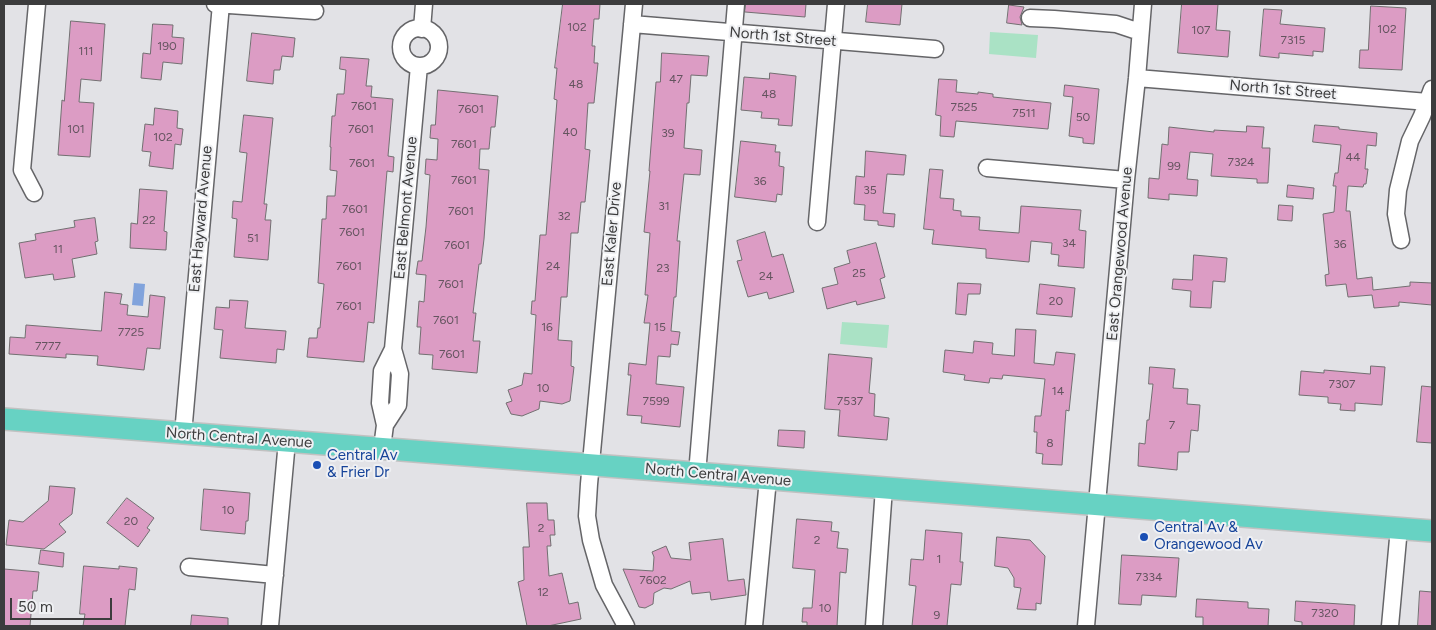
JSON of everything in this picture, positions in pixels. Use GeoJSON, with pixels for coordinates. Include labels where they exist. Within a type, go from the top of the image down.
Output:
{"type":"FeatureCollection","features":[{"type":"Feature","properties":{"kind":"main road","name":"North Central Avenue"},"geometry":{"type":"LineString","coordinates":[[4,419],[1432,531]]}},
{"type":"Feature","properties":{"kind":"street"},"geometry":{"type":"LineString","coordinates":[[34,193],[22,170],[37,4]]}},
{"type":"Feature","properties":{"kind":"street"},"geometry":{"type":"LineString","coordinates":[[215,4],[315,11]]}},
{"type":"Feature","properties":{"kind":"street","name":"East Hayward Avenue"},"geometry":{"type":"LineString","coordinates":[[183,434],[221,4]]}},
{"type":"Feature","properties":{"kind":"street"},"geometry":{"type":"LineString","coordinates":[[422,29],[424,4]]}},
{"type":"Feature","properties":{"kind":"street","name":"East Kaler Drive"},"geometry":{"type":"LineString","coordinates":[[626,626],[604,586],[591,540],[588,516],[591,464],[634,4]]}},
{"type":"Feature","properties":{"kind":"street"},"geometry":{"type":"LineString","coordinates":[[698,474],[736,4]]}},
{"type":"Feature","properties":{"kind":"street"},"geometry":{"type":"LineString","coordinates":[[817,222],[836,4]]}},
{"type":"Feature","properties":{"kind":"street","name":"East Orangewood Avenue"},"geometry":{"type":"LineString","coordinates":[[1086,626],[1143,4]]}},
{"type":"Feature","properties":{"kind":"street"},"geometry":{"type":"LineString","coordinates":[[1030,18],[1054,11],[1116,24],[1140,32]]}},
{"type":"Feature","properties":{"kind":"street","name":"North 1st Street"},"geometry":{"type":"LineString","coordinates":[[632,24],[935,49]]}},
{"type":"Feature","properties":{"kind":"street"},"geometry":{"type":"LineString","coordinates":[[417,28],[422,29],[436,36],[439,46],[437,57],[429,64],[419,66],[409,62],[402,54],[402,43],[407,34],[417,28]]}},
{"type":"Feature","properties":{"kind":"street","name":"East Belmont Avenue"},"geometry":{"type":"LineString","coordinates":[[382,448],[384,425],[380,403],[382,371],[393,349],[419,66]]}},
{"type":"Feature","properties":{"kind":"street","name":"North 1st Street"},"geometry":{"type":"LineString","coordinates":[[1137,78],[1430,95]]}},
{"type":"Feature","properties":{"kind":"street"},"geometry":{"type":"LineString","coordinates":[[1401,240],[1396,214],[1398,190],[1410,141],[1430,95]]}},
{"type":"Feature","properties":{"kind":"street"},"geometry":{"type":"LineString","coordinates":[[987,168],[1126,180]]}},
{"type":"Feature","properties":{"kind":"street"},"geometry":{"type":"LineString","coordinates":[[270,626],[287,441]]}},
{"type":"Feature","properties":{"kind":"street"},"geometry":{"type":"LineString","coordinates":[[754,626],[768,479]]}},
{"type":"Feature","properties":{"kind":"street"},"geometry":{"type":"LineString","coordinates":[[874,626],[884,488]]}},
{"type":"Feature","properties":{"kind":"street"},"geometry":{"type":"LineString","coordinates":[[1390,626],[1399,528]]}},
{"type":"Feature","properties":{"kind":"street"},"geometry":{"type":"LineString","coordinates":[[189,567],[274,575]]}},
{"type":"Feature","properties":{"kind":"green space"},"geometry":{"type":"Polygon","coordinates":[[[990,32],[1038,35],[1036,58],[989,54],[990,32]]]}},
{"type":"Feature","properties":{"kind":"green space"},"geometry":{"type":"Polygon","coordinates":[[[842,322],[889,325],[887,348],[840,344],[842,322]]]}},
{"type":"Feature","properties":{"kind":"water"},"geometry":{"type":"Polygon","coordinates":[[[134,283],[145,284],[143,306],[132,305],[134,283]]]}},
{"type":"Feature","properties":{"kind":"building"},"geometry":{"type":"Polygon","coordinates":[[[563,4],[600,4],[599,19],[594,19],[592,46],[595,46],[594,63],[598,63],[594,103],[588,103],[585,149],[590,150],[585,202],[581,202],[578,233],[571,233],[567,297],[561,297],[558,340],[572,341],[571,366],[574,367],[570,401],[562,404],[540,401],[539,409],[522,416],[511,414],[506,403],[512,401],[508,390],[522,385],[524,373],[532,374],[536,315],[531,314],[532,301],[535,301],[540,235],[546,235],[557,100],[554,99],[557,68],[555,68],[563,4]]]}},
{"type":"Feature","properties":{"kind":"building"},"geometry":{"type":"Polygon","coordinates":[[[746,4],[806,4],[805,17],[745,12],[746,4]]]}},
{"type":"Feature","properties":{"kind":"building"},"geometry":{"type":"Polygon","coordinates":[[[868,4],[902,4],[900,25],[866,22],[868,4]]]}},
{"type":"Feature","properties":{"kind":"building"},"geometry":{"type":"Polygon","coordinates":[[[1182,4],[1218,4],[1216,30],[1230,31],[1228,57],[1178,53],[1182,4]]]}},
{"type":"Feature","properties":{"kind":"building"},"geometry":{"type":"Polygon","coordinates":[[[1009,5],[1024,7],[1020,17],[1022,25],[1007,23],[1009,5]]]}},
{"type":"Feature","properties":{"kind":"building"},"geometry":{"type":"Polygon","coordinates":[[[1371,6],[1406,8],[1402,70],[1359,68],[1360,50],[1368,50],[1371,6]]]}},
{"type":"Feature","properties":{"kind":"building"},"geometry":{"type":"Polygon","coordinates":[[[1264,9],[1282,10],[1280,24],[1325,28],[1323,52],[1313,51],[1313,56],[1279,53],[1279,58],[1260,56],[1264,9]]]}},
{"type":"Feature","properties":{"kind":"building"},"geometry":{"type":"Polygon","coordinates":[[[71,21],[105,24],[101,81],[81,79],[79,102],[94,103],[90,157],[58,155],[71,21]]]}},
{"type":"Feature","properties":{"kind":"building"},"geometry":{"type":"Polygon","coordinates":[[[153,24],[173,25],[172,37],[184,38],[182,64],[163,62],[161,80],[141,78],[143,53],[150,54],[153,24]]]}},
{"type":"Feature","properties":{"kind":"building"},"geometry":{"type":"Polygon","coordinates":[[[252,33],[295,38],[293,57],[282,56],[280,70],[274,70],[273,84],[247,81],[252,33]]]}},
{"type":"Feature","properties":{"kind":"building"},"geometry":{"type":"Polygon","coordinates":[[[662,53],[709,56],[707,76],[691,75],[689,103],[687,103],[684,148],[702,150],[700,175],[684,174],[677,241],[680,241],[676,297],[674,297],[671,331],[680,332],[678,345],[671,344],[670,357],[658,356],[656,384],[684,387],[680,427],[641,423],[642,416],[627,415],[631,375],[628,375],[629,363],[646,365],[650,323],[644,323],[648,295],[645,295],[650,233],[644,232],[656,82],[660,82],[662,53]]]}},
{"type":"Feature","properties":{"kind":"building"},"geometry":{"type":"Polygon","coordinates":[[[341,57],[369,59],[366,86],[372,86],[371,97],[393,99],[388,156],[394,157],[393,172],[387,171],[374,323],[368,322],[364,362],[307,357],[309,338],[317,338],[318,328],[320,328],[324,284],[318,283],[322,219],[326,219],[327,196],[335,196],[337,171],[330,170],[330,147],[332,116],[335,116],[337,94],[344,94],[346,70],[340,69],[341,57]]]}},
{"type":"Feature","properties":{"kind":"building"},"geometry":{"type":"Polygon","coordinates":[[[770,73],[796,76],[792,126],[778,125],[779,119],[761,118],[762,112],[741,110],[744,77],[769,79],[770,73]]]}},
{"type":"Feature","properties":{"kind":"building"},"geometry":{"type":"Polygon","coordinates":[[[939,79],[957,80],[956,92],[978,94],[978,92],[993,94],[993,97],[1051,103],[1048,129],[956,121],[954,137],[940,136],[941,116],[936,115],[939,79]]]}},
{"type":"Feature","properties":{"kind":"building"},"geometry":{"type":"Polygon","coordinates":[[[1065,85],[1099,89],[1094,144],[1083,143],[1083,138],[1069,136],[1073,97],[1064,96],[1065,85]]]}},
{"type":"Feature","properties":{"kind":"building"},"geometry":{"type":"Polygon","coordinates":[[[438,90],[498,96],[495,127],[491,127],[489,149],[480,149],[479,169],[489,170],[484,239],[473,313],[476,313],[473,341],[480,341],[477,373],[432,369],[433,355],[419,354],[421,327],[417,327],[419,301],[424,302],[426,275],[416,274],[418,261],[422,261],[426,227],[430,175],[425,174],[426,159],[437,160],[438,139],[430,138],[431,125],[435,125],[438,90]]]}},
{"type":"Feature","properties":{"kind":"building"},"geometry":{"type":"Polygon","coordinates":[[[155,108],[178,111],[177,128],[183,129],[181,145],[175,144],[173,169],[149,166],[151,152],[142,151],[145,124],[153,125],[155,108]]]}},
{"type":"Feature","properties":{"kind":"building"},"geometry":{"type":"Polygon","coordinates":[[[244,115],[273,118],[264,204],[267,204],[265,220],[271,220],[268,260],[234,257],[237,219],[232,218],[233,201],[242,202],[247,153],[240,152],[244,115]]]}},
{"type":"Feature","properties":{"kind":"building"},"geometry":{"type":"Polygon","coordinates":[[[1315,125],[1377,133],[1376,146],[1367,145],[1365,169],[1368,169],[1366,184],[1363,187],[1348,186],[1346,211],[1350,211],[1357,279],[1372,277],[1373,290],[1410,286],[1410,282],[1432,283],[1432,305],[1399,302],[1399,306],[1374,308],[1372,295],[1348,297],[1346,284],[1326,286],[1325,275],[1329,274],[1323,214],[1334,212],[1336,186],[1333,186],[1335,173],[1338,173],[1341,145],[1313,142],[1315,125]]]}},
{"type":"Feature","properties":{"kind":"building"},"geometry":{"type":"Polygon","coordinates":[[[1247,126],[1264,127],[1262,148],[1270,148],[1268,183],[1257,183],[1257,179],[1211,176],[1213,154],[1190,152],[1187,179],[1198,180],[1197,196],[1169,194],[1169,200],[1148,198],[1149,178],[1159,179],[1162,144],[1168,145],[1169,127],[1214,132],[1214,130],[1246,132],[1247,126]]]}},
{"type":"Feature","properties":{"kind":"building"},"geometry":{"type":"Polygon","coordinates":[[[741,141],[776,145],[775,152],[780,152],[779,166],[784,167],[782,195],[777,194],[776,202],[735,197],[741,141]]]}},
{"type":"Feature","properties":{"kind":"building"},"geometry":{"type":"Polygon","coordinates":[[[866,151],[906,155],[904,175],[887,174],[883,213],[895,214],[894,227],[878,225],[878,221],[864,220],[865,205],[854,204],[856,176],[864,177],[866,151]]]}},
{"type":"Feature","properties":{"kind":"building"},"geometry":{"type":"Polygon","coordinates":[[[930,169],[943,170],[940,198],[954,199],[953,210],[961,211],[961,216],[980,217],[979,230],[1019,233],[1021,206],[1081,210],[1079,230],[1086,231],[1084,268],[1058,266],[1059,255],[1051,254],[1052,243],[1031,241],[1029,262],[986,258],[986,249],[932,244],[934,230],[924,229],[930,169]]]}},
{"type":"Feature","properties":{"kind":"building"},"geometry":{"type":"Polygon","coordinates":[[[1288,185],[1314,188],[1313,199],[1287,197],[1288,185]]]}},
{"type":"Feature","properties":{"kind":"building"},"geometry":{"type":"Polygon","coordinates":[[[140,189],[167,191],[164,231],[167,232],[166,250],[130,248],[131,223],[137,224],[140,189]]]}},
{"type":"Feature","properties":{"kind":"building"},"geometry":{"type":"Polygon","coordinates":[[[1279,205],[1293,206],[1292,221],[1278,220],[1279,205]]]}},
{"type":"Feature","properties":{"kind":"building"},"geometry":{"type":"Polygon","coordinates":[[[95,218],[98,241],[95,242],[97,254],[72,259],[75,277],[54,280],[53,274],[25,278],[19,243],[36,240],[35,234],[75,227],[74,221],[95,218]]]}},
{"type":"Feature","properties":{"kind":"building"},"geometry":{"type":"Polygon","coordinates":[[[765,232],[772,257],[783,254],[794,292],[769,299],[767,292],[748,297],[737,261],[742,260],[737,241],[765,232]]]}},
{"type":"Feature","properties":{"kind":"building"},"geometry":{"type":"Polygon","coordinates":[[[876,243],[885,277],[880,279],[885,298],[857,305],[856,301],[827,309],[822,288],[838,284],[834,268],[850,263],[847,251],[876,243]]]}},
{"type":"Feature","properties":{"kind":"building"},"geometry":{"type":"Polygon","coordinates":[[[1194,255],[1227,258],[1225,282],[1213,281],[1211,308],[1190,307],[1191,291],[1172,289],[1173,279],[1192,280],[1194,255]]]}},
{"type":"Feature","properties":{"kind":"building"},"geometry":{"type":"Polygon","coordinates":[[[958,283],[981,284],[980,294],[968,294],[966,315],[956,314],[958,283]]]}},
{"type":"Feature","properties":{"kind":"building"},"geometry":{"type":"Polygon","coordinates":[[[1040,284],[1075,288],[1072,317],[1037,314],[1040,284]]]}},
{"type":"Feature","properties":{"kind":"building"},"geometry":{"type":"Polygon","coordinates":[[[105,292],[122,294],[120,304],[128,305],[127,315],[148,317],[150,295],[165,297],[160,349],[147,348],[144,370],[97,365],[98,356],[66,354],[66,358],[9,354],[10,337],[25,338],[26,325],[101,331],[105,292]]]}},
{"type":"Feature","properties":{"kind":"building"},"geometry":{"type":"Polygon","coordinates":[[[230,300],[248,301],[245,328],[286,331],[284,350],[277,349],[276,363],[220,358],[223,330],[214,329],[216,307],[229,308],[230,300]]]}},
{"type":"Feature","properties":{"kind":"building"},"geometry":{"type":"Polygon","coordinates":[[[1016,329],[1036,330],[1034,363],[1054,365],[1056,352],[1075,354],[1069,411],[1066,410],[1062,465],[1042,464],[1043,454],[1036,453],[1037,432],[1034,432],[1035,416],[1041,416],[1045,379],[1003,375],[1002,379],[990,378],[989,383],[964,380],[965,375],[943,372],[945,350],[973,353],[974,341],[993,343],[992,354],[1014,356],[1016,329]]]}},
{"type":"Feature","properties":{"kind":"building"},"geometry":{"type":"Polygon","coordinates":[[[829,354],[872,358],[869,393],[875,394],[874,416],[889,418],[887,440],[838,436],[840,410],[825,409],[829,354]]]}},
{"type":"Feature","properties":{"kind":"building"},"geometry":{"type":"Polygon","coordinates":[[[1371,366],[1385,367],[1382,405],[1355,403],[1355,411],[1340,410],[1341,404],[1328,403],[1328,397],[1299,395],[1301,371],[1324,373],[1324,370],[1370,374],[1371,366]]]}},
{"type":"Feature","properties":{"kind":"building"},"geometry":{"type":"Polygon","coordinates":[[[1150,367],[1175,369],[1173,388],[1188,389],[1187,404],[1200,405],[1198,431],[1191,430],[1189,452],[1178,452],[1177,470],[1138,466],[1139,443],[1145,444],[1147,420],[1149,420],[1153,384],[1149,384],[1150,367]]]}},
{"type":"Feature","properties":{"kind":"building"},"geometry":{"type":"Polygon","coordinates":[[[1422,386],[1432,387],[1432,443],[1417,442],[1422,386]]]}},
{"type":"Feature","properties":{"kind":"building"},"geometry":{"type":"Polygon","coordinates":[[[779,430],[805,431],[804,448],[778,446],[779,430]]]}},
{"type":"Feature","properties":{"kind":"building"},"geometry":{"type":"Polygon","coordinates":[[[50,486],[75,488],[72,514],[59,524],[66,532],[44,549],[6,545],[9,520],[23,522],[48,501],[50,486]]]}},
{"type":"Feature","properties":{"kind":"building"},"geometry":{"type":"Polygon","coordinates":[[[204,489],[250,493],[245,534],[201,530],[204,489]]]}},
{"type":"Feature","properties":{"kind":"building"},"geometry":{"type":"Polygon","coordinates":[[[127,498],[154,518],[147,528],[150,530],[138,547],[107,523],[127,498]]]}},
{"type":"Feature","properties":{"kind":"building"},"geometry":{"type":"Polygon","coordinates":[[[527,503],[547,503],[548,520],[554,520],[555,535],[550,535],[551,546],[547,546],[549,576],[562,573],[569,604],[578,602],[581,619],[548,626],[527,626],[518,582],[524,580],[523,547],[529,547],[527,503]]]}},
{"type":"Feature","properties":{"kind":"building"},"geometry":{"type":"Polygon","coordinates":[[[797,519],[832,522],[831,531],[839,532],[837,548],[848,549],[846,573],[840,572],[837,626],[807,626],[807,622],[802,622],[803,608],[812,608],[815,570],[793,568],[797,519]]]}},
{"type":"Feature","properties":{"kind":"building"},"geometry":{"type":"Polygon","coordinates":[[[926,530],[962,533],[960,562],[963,562],[961,585],[951,584],[947,626],[912,626],[916,586],[909,585],[911,559],[923,560],[926,530]]]}},
{"type":"Feature","properties":{"kind":"building"},"geometry":{"type":"Polygon","coordinates":[[[997,537],[1030,540],[1045,556],[1041,604],[1036,603],[1036,610],[1017,609],[1021,588],[1014,587],[1014,578],[1008,568],[995,566],[997,537]]]}},
{"type":"Feature","properties":{"kind":"building"},"geometry":{"type":"Polygon","coordinates":[[[723,539],[728,581],[744,579],[746,595],[711,600],[710,592],[692,594],[690,581],[671,589],[664,588],[654,593],[653,604],[645,608],[639,607],[623,569],[653,571],[654,557],[652,552],[666,546],[671,558],[691,560],[689,543],[723,539]]]}},
{"type":"Feature","properties":{"kind":"building"},"geometry":{"type":"Polygon","coordinates":[[[41,550],[64,553],[63,567],[39,564],[41,550]]]}},
{"type":"Feature","properties":{"kind":"building"},"geometry":{"type":"Polygon","coordinates":[[[1122,555],[1179,558],[1176,597],[1142,595],[1141,605],[1119,604],[1122,555]]]}},
{"type":"Feature","properties":{"kind":"building"},"geometry":{"type":"Polygon","coordinates":[[[84,566],[119,569],[119,566],[137,568],[135,590],[129,589],[125,626],[83,626],[85,614],[80,614],[84,566]]]}},
{"type":"Feature","properties":{"kind":"building"},"geometry":{"type":"Polygon","coordinates":[[[4,569],[39,572],[37,591],[33,591],[30,626],[4,626],[4,569]]]}},
{"type":"Feature","properties":{"kind":"building"},"geometry":{"type":"Polygon","coordinates":[[[1420,591],[1432,592],[1432,626],[1418,626],[1420,591]]]}},
{"type":"Feature","properties":{"kind":"building"},"geometry":{"type":"Polygon","coordinates":[[[1197,599],[1248,602],[1248,608],[1269,609],[1268,626],[1203,626],[1203,617],[1196,617],[1197,599]]]}},
{"type":"Feature","properties":{"kind":"building"},"geometry":{"type":"Polygon","coordinates":[[[1296,601],[1355,605],[1354,626],[1302,626],[1302,622],[1295,621],[1296,601]]]}},
{"type":"Feature","properties":{"kind":"building"},"geometry":{"type":"Polygon","coordinates":[[[192,615],[228,618],[228,626],[191,626],[192,615]]]}},
{"type":"Feature","properties":{"kind":"place","name":"Central Av & Frier Dr"},"geometry":{"type":"Point","coordinates":[317,465]}},
{"type":"Feature","properties":{"kind":"place","name":"Central Av & Orangewood Av"},"geometry":{"type":"Point","coordinates":[1144,537]}}]}
